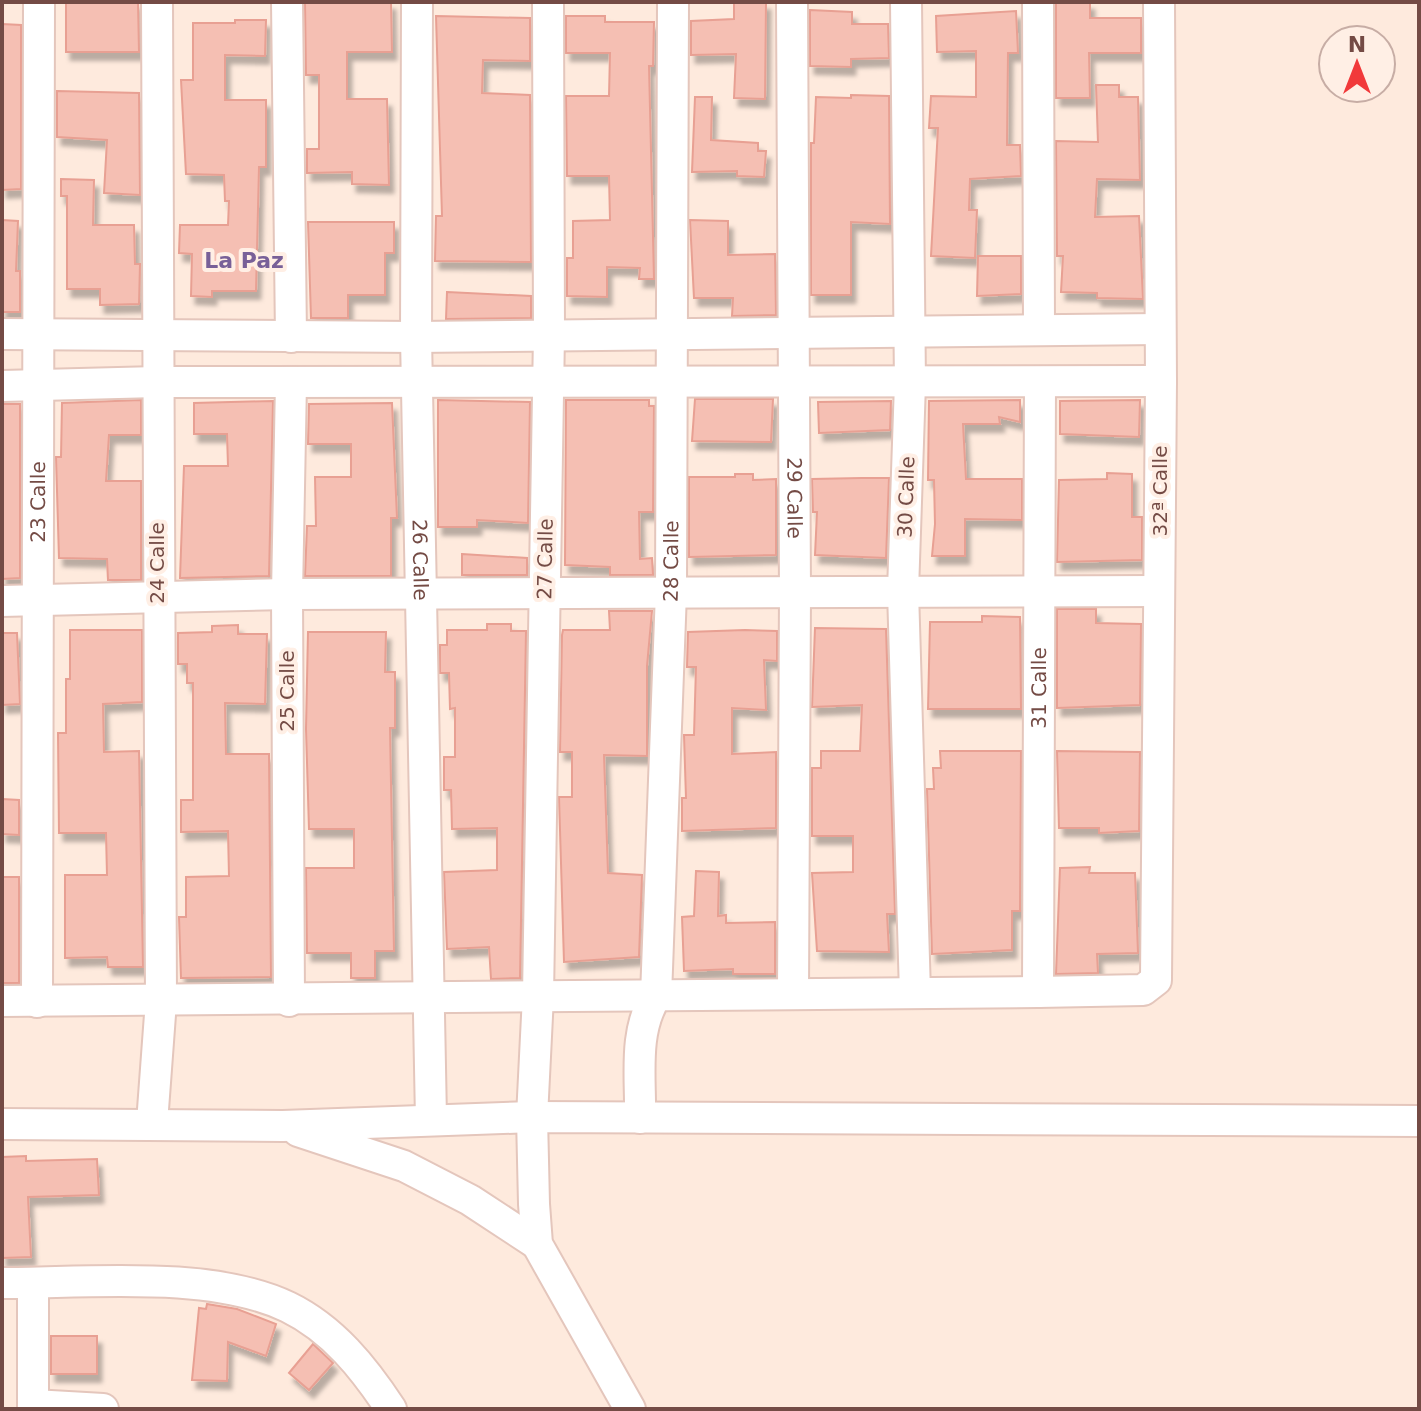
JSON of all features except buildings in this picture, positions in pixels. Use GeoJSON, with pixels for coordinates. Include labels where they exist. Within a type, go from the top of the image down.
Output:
{"type":"FeatureCollection","features":[{"type":"Feature","properties":{"kind":"street","name":"23 Calle"},"geometry":{"type":"LineString","coordinates":[[37,1002],[39,2]]}},
{"type":"Feature","properties":{"kind":"street","name":"24 Calle"},"geometry":{"type":"LineString","coordinates":[[152,1123],[161,1001],[157,2]]}},
{"type":"Feature","properties":{"kind":"street"},"geometry":{"type":"LineString","coordinates":[[287,2],[291,337]]}},
{"type":"Feature","properties":{"kind":"street","name":"26 Calle"},"geometry":{"type":"LineString","coordinates":[[417,2],[416,382],[426,998],[431,1119]]}},
{"type":"Feature","properties":{"kind":"street","name":"27 Calle"},"geometry":{"type":"LineString","coordinates":[[537,1244],[532,1117],[538,996],[549,334],[548,2]]}},
{"type":"Feature","properties":{"kind":"street","name":"28 Calle"},"geometry":{"type":"LineString","coordinates":[[640,1118],[643,1025],[656,996],[671,592],[673,2]]}},
{"type":"Feature","properties":{"kind":"street","name":"29 Calle"},"geometry":{"type":"LineString","coordinates":[[792,2],[795,383],[793,993]]}},
{"type":"Feature","properties":{"kind":"street","name":"30 Calle"},"geometry":{"type":"LineString","coordinates":[[906,2],[907,330],[910,383],[903,591],[915,993]]}},
{"type":"Feature","properties":{"kind":"street"},"geometry":{"type":"LineString","coordinates":[[1038,2],[1039,329]]}},
{"type":"Feature","properties":{"kind":"street","name":"32ª Calle"},"geometry":{"type":"LineString","coordinates":[[1038,992],[1143,990],[1156,980],[1161,381],[1159,2]]}},
{"type":"Feature","properties":{"kind":"street"},"geometry":{"type":"LineString","coordinates":[[2,334],[416,337],[1160,329]]}},
{"type":"Feature","properties":{"kind":"street"},"geometry":{"type":"LineString","coordinates":[[2,386],[157,382],[1161,381]]}},
{"type":"Feature","properties":{"kind":"street","name":"25 Calle"},"geometry":{"type":"LineString","coordinates":[[289,1001],[287,594],[291,382]]}},
{"type":"Feature","properties":{"kind":"street","name":"31 Calle"},"geometry":{"type":"LineString","coordinates":[[1038,992],[1040,382]]}},
{"type":"Feature","properties":{"kind":"street"},"geometry":{"type":"LineString","coordinates":[[2,601],[287,594],[1159,591]]}},
{"type":"Feature","properties":{"kind":"street"},"geometry":{"type":"LineString","coordinates":[[2,1001],[289,1001],[1038,992]]}},
{"type":"Feature","properties":{"kind":"street"},"geometry":{"type":"LineString","coordinates":[[536,1073],[558,1094],[594,1117]]}},
{"type":"Feature","properties":{"kind":"street"},"geometry":{"type":"LineString","coordinates":[[2,1124],[283,1126],[532,1117],[1419,1121]]}},
{"type":"Feature","properties":{"kind":"street"},"geometry":{"type":"LineString","coordinates":[[283,1126],[404,1166],[470,1200],[537,1244],[630,1409]]}},
{"type":"Feature","properties":{"kind":"street"},"geometry":{"type":"LineString","coordinates":[[2,1283],[198,1284],[287,1307],[328,1333],[364,1367],[391,1409]]}},
{"type":"Feature","properties":{"kind":"street"},"geometry":{"type":"LineString","coordinates":[[33,1283],[33,1407],[103,1409]]}},
{"type":"Feature","properties":{"kind":"district","name":"La Paz"},"geometry":{"type":"Point","coordinates":[244,260]}}]}
